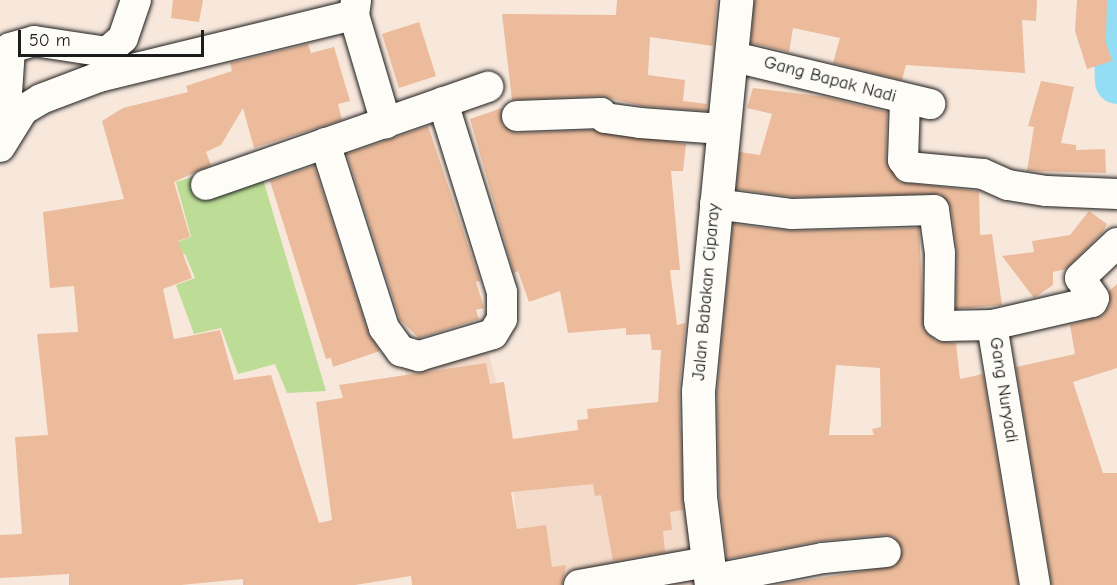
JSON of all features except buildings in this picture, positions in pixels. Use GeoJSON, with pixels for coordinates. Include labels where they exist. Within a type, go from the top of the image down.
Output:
{"type":"FeatureCollection","features":[{"type":"Feature","properties":{"kind":"street"},"geometry":{"type":"LineString","coordinates":[[2,142],[10,48],[34,41],[106,52],[123,38],[136,0]]}},
{"type":"Feature","properties":{"kind":"street","name":"Jalan Babakan Ciparay"},"geometry":{"type":"LineString","coordinates":[[709,576],[696,434],[715,204],[736,0]]}},
{"type":"Feature","properties":{"kind":"street"},"geometry":{"type":"LineString","coordinates":[[2,142],[23,110],[99,77],[355,8],[386,123]]}},
{"type":"Feature","properties":{"kind":"street","name":"Gang Bapak Nadi"},"geometry":{"type":"LineString","coordinates":[[730,56],[765,61],[917,102],[903,160],[908,167],[983,174],[1008,185],[1047,191],[1117,194]]}},
{"type":"Feature","properties":{"kind":"street"},"geometry":{"type":"LineString","coordinates":[[206,185],[488,87]]}},
{"type":"Feature","properties":{"kind":"street"},"geometry":{"type":"LineString","coordinates":[[325,143],[384,328],[400,351],[419,356],[493,334],[502,319],[502,292],[443,102]]}},
{"type":"Feature","properties":{"kind":"street"},"geometry":{"type":"LineString","coordinates":[[517,116],[602,113],[605,118],[640,123],[722,129]]}},
{"type":"Feature","properties":{"kind":"street","name":"Gang Nuryadi"},"geometry":{"type":"LineString","coordinates":[[715,204],[792,214],[934,210],[940,253],[939,322],[992,325],[1035,585]]}},
{"type":"Feature","properties":{"kind":"street"},"geometry":{"type":"LineString","coordinates":[[992,325],[1092,302],[1094,298],[1080,278],[1117,243]]}},
{"type":"Feature","properties":{"kind":"street"},"geometry":{"type":"LineString","coordinates":[[579,585],[709,576],[823,558],[886,552]]}},
{"type":"Feature","properties":{"kind":"shaded area"},"geometry":{"type":"Polygon","coordinates":[[[488,351],[514,449],[687,429],[709,585],[523,585],[513,488],[434,496],[404,366],[488,351]]]}},
{"type":"Feature","properties":{"kind":"green space"},"geometry":{"type":"Polygon","coordinates":[[[196,176],[262,176],[326,391],[287,393],[275,364],[238,374],[221,328],[194,334],[176,285],[195,278],[185,254],[161,262],[157,249],[191,237],[176,182],[196,176]]]}},
{"type":"Feature","properties":{"kind":"waterway"},"geometry":{"type":"LineString","coordinates":[[1114,0],[1117,81]]}}]}
